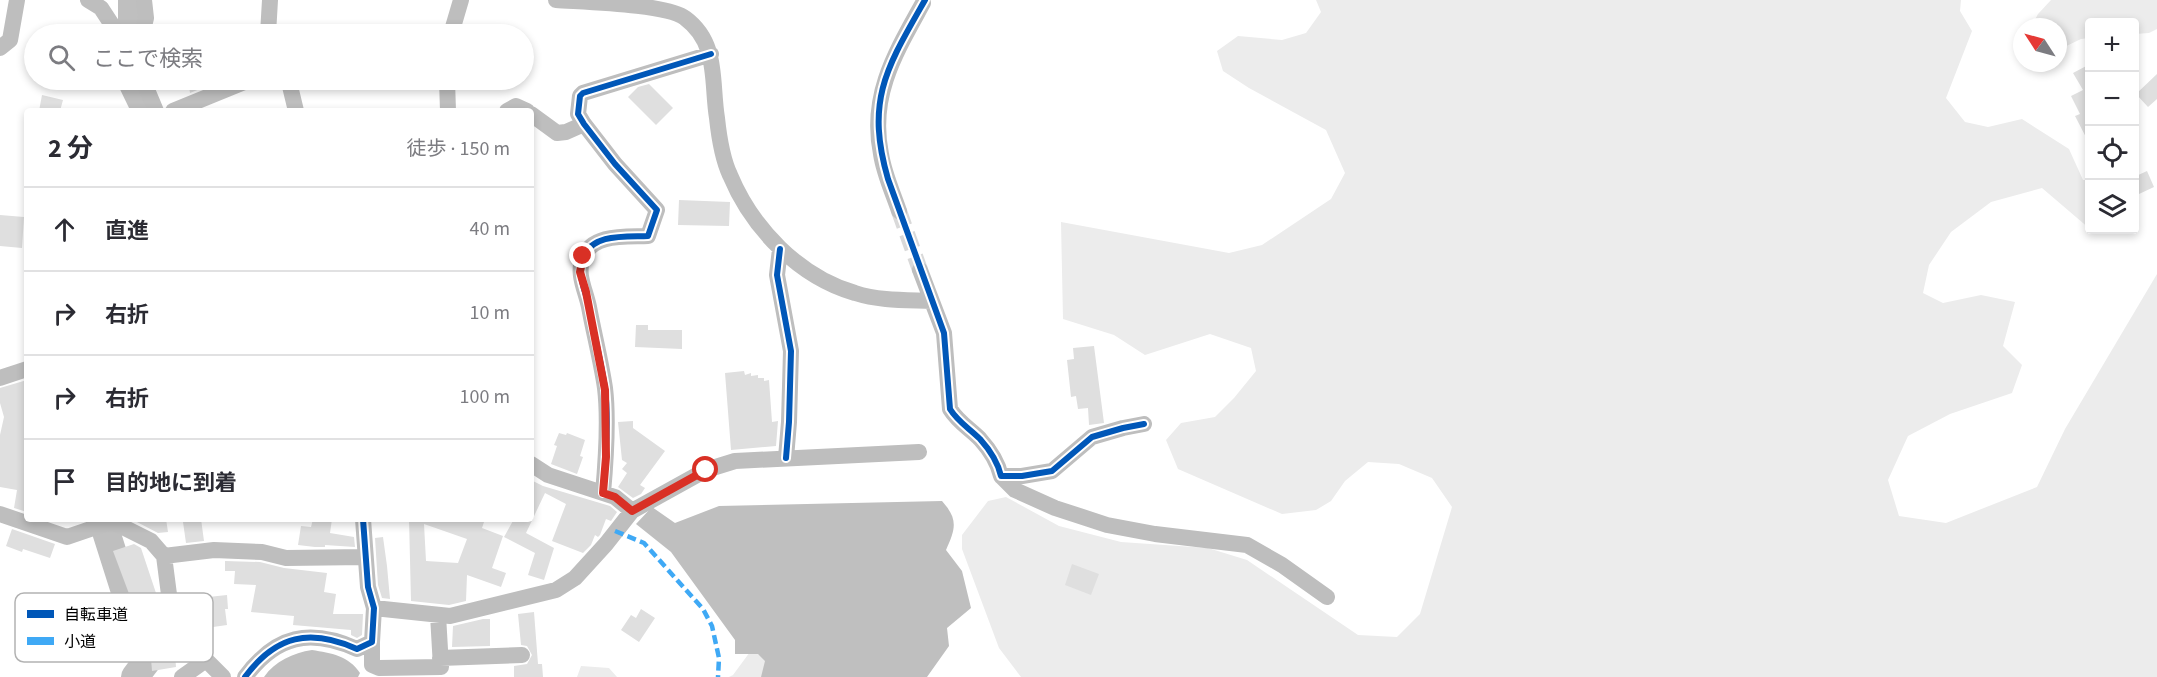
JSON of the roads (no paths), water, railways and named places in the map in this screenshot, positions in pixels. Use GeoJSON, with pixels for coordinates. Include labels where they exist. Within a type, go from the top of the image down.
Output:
{"type":"FeatureCollection","features":[{"type":"Feature","properties":{"kind":"street"},"geometry":{"type":"LineString","coordinates":[[0,48],[10,40],[17,0]]}},
{"type":"Feature","properties":{"kind":"street"},"geometry":{"type":"LineString","coordinates":[[88,0],[101,8],[111,24]]}},
{"type":"Feature","properties":{"kind":"street"},"geometry":{"type":"LineString","coordinates":[[144,0],[144,24]]}},
{"type":"Feature","properties":{"kind":"street"},"geometry":{"type":"LineString","coordinates":[[269,24],[270,0]]}},
{"type":"Feature","properties":{"kind":"street"},"geometry":{"type":"LineString","coordinates":[[454,24],[461,0]]}},
{"type":"Feature","properties":{"kind":"street"},"geometry":{"type":"LineString","coordinates":[[556,0],[666,10],[684,17],[702,35],[711,54],[716,116],[729,173],[742,200],[780,249],[828,283],[854,293],[884,300],[931,301]]}},
{"type":"Feature","properties":{"kind":"street"},"geometry":{"type":"LineString","coordinates":[[899,211],[880,153],[879,100],[886,75],[923,3]]}},
{"type":"Feature","properties":{"kind":"street"},"geometry":{"type":"LineString","coordinates":[[603,493],[606,457],[605,390],[580,272],[581,264],[583,256],[596,243],[610,238],[648,236],[657,210],[615,164],[584,124],[578,114],[580,96],[583,93],[711,54]]}},
{"type":"Feature","properties":{"kind":"street"},"geometry":{"type":"LineString","coordinates":[[147,90],[155,108]]}},
{"type":"Feature","properties":{"kind":"street"},"geometry":{"type":"LineString","coordinates":[[180,108],[224,90]]}},
{"type":"Feature","properties":{"kind":"street"},"geometry":{"type":"LineString","coordinates":[[291,90],[295,108]]}},
{"type":"Feature","properties":{"kind":"street"},"geometry":{"type":"LineString","coordinates":[[447,90],[448,108]]}},
{"type":"Feature","properties":{"kind":"street"},"geometry":{"type":"LineString","coordinates":[[534,116],[557,133],[567,132],[584,124]]}},
{"type":"Feature","properties":{"kind":"street"},"geometry":{"type":"LineString","coordinates":[[780,249],[777,275],[791,351],[786,458]]}},
{"type":"Feature","properties":{"kind":"street"},"geometry":{"type":"LineString","coordinates":[[920,270],[944,333],[950,409],[956,419],[981,439],[998,465],[1001,476],[1016,490],[1055,508],[1107,525],[1155,534],[1247,545],[1282,565],[1327,597]]}},
{"type":"Feature","properties":{"kind":"street"},"geometry":{"type":"LineString","coordinates":[[0,378],[24,370]]}},
{"type":"Feature","properties":{"kind":"street"},"geometry":{"type":"LineString","coordinates":[[1001,476],[1022,476],[1052,471],[1092,437],[1144,424]]}},
{"type":"Feature","properties":{"kind":"street"},"geometry":{"type":"LineString","coordinates":[[374,608],[450,616],[556,590],[575,578],[632,511],[706,470],[735,461],[919,452]]}},
{"type":"Feature","properties":{"kind":"street"},"geometry":{"type":"LineString","coordinates":[[534,466],[548,475],[615,497],[632,511]]}},
{"type":"Feature","properties":{"kind":"street"},"geometry":{"type":"LineString","coordinates":[[0,514],[67,537],[106,522]]}},
{"type":"Feature","properties":{"kind":"street"},"geometry":{"type":"LineString","coordinates":[[111,522],[151,542],[164,556],[169,593]]}},
{"type":"Feature","properties":{"kind":"street"},"geometry":{"type":"LineString","coordinates":[[363,522],[368,587],[374,608],[372,665],[380,668],[442,668],[522,655]]}},
{"type":"Feature","properties":{"kind":"street"},"geometry":{"type":"LineString","coordinates":[[164,556],[214,550],[262,552],[286,558],[365,557]]}},
{"type":"Feature","properties":{"kind":"street"},"geometry":{"type":"LineString","coordinates":[[438,615],[442,668]]}},
{"type":"Feature","properties":{"kind":"street"},"geometry":{"type":"LineString","coordinates":[[245,677],[255,664],[277,645],[298,638],[318,636],[357,649],[372,642]]}},
{"type":"Feature","properties":{"kind":"street"},"geometry":{"type":"LineString","coordinates":[[182,677],[203,662]]}},
{"type":"Feature","properties":{"kind":"street"},"geometry":{"type":"LineString","coordinates":[[208,662],[223,677]]}},
{"type":"Feature","properties":{"kind":"waterway"},"geometry":{"type":"LineString","coordinates":[[132,0],[132,24]]}},
{"type":"Feature","properties":{"kind":"waterway"},"geometry":{"type":"LineString","coordinates":[[136,90],[145,108]]}},
{"type":"Feature","properties":{"kind":"waterway"},"geometry":{"type":"LineString","coordinates":[[103,522],[125,593]]}},
{"type":"Feature","properties":{"kind":"waterway"},"geometry":{"type":"LineString","coordinates":[[135,677],[146,662]]}},
{"type":"Feature","properties":{"kind":"tunnel"},"geometry":{"type":"LineString","coordinates":[[899,211],[920,270]]}}]}
